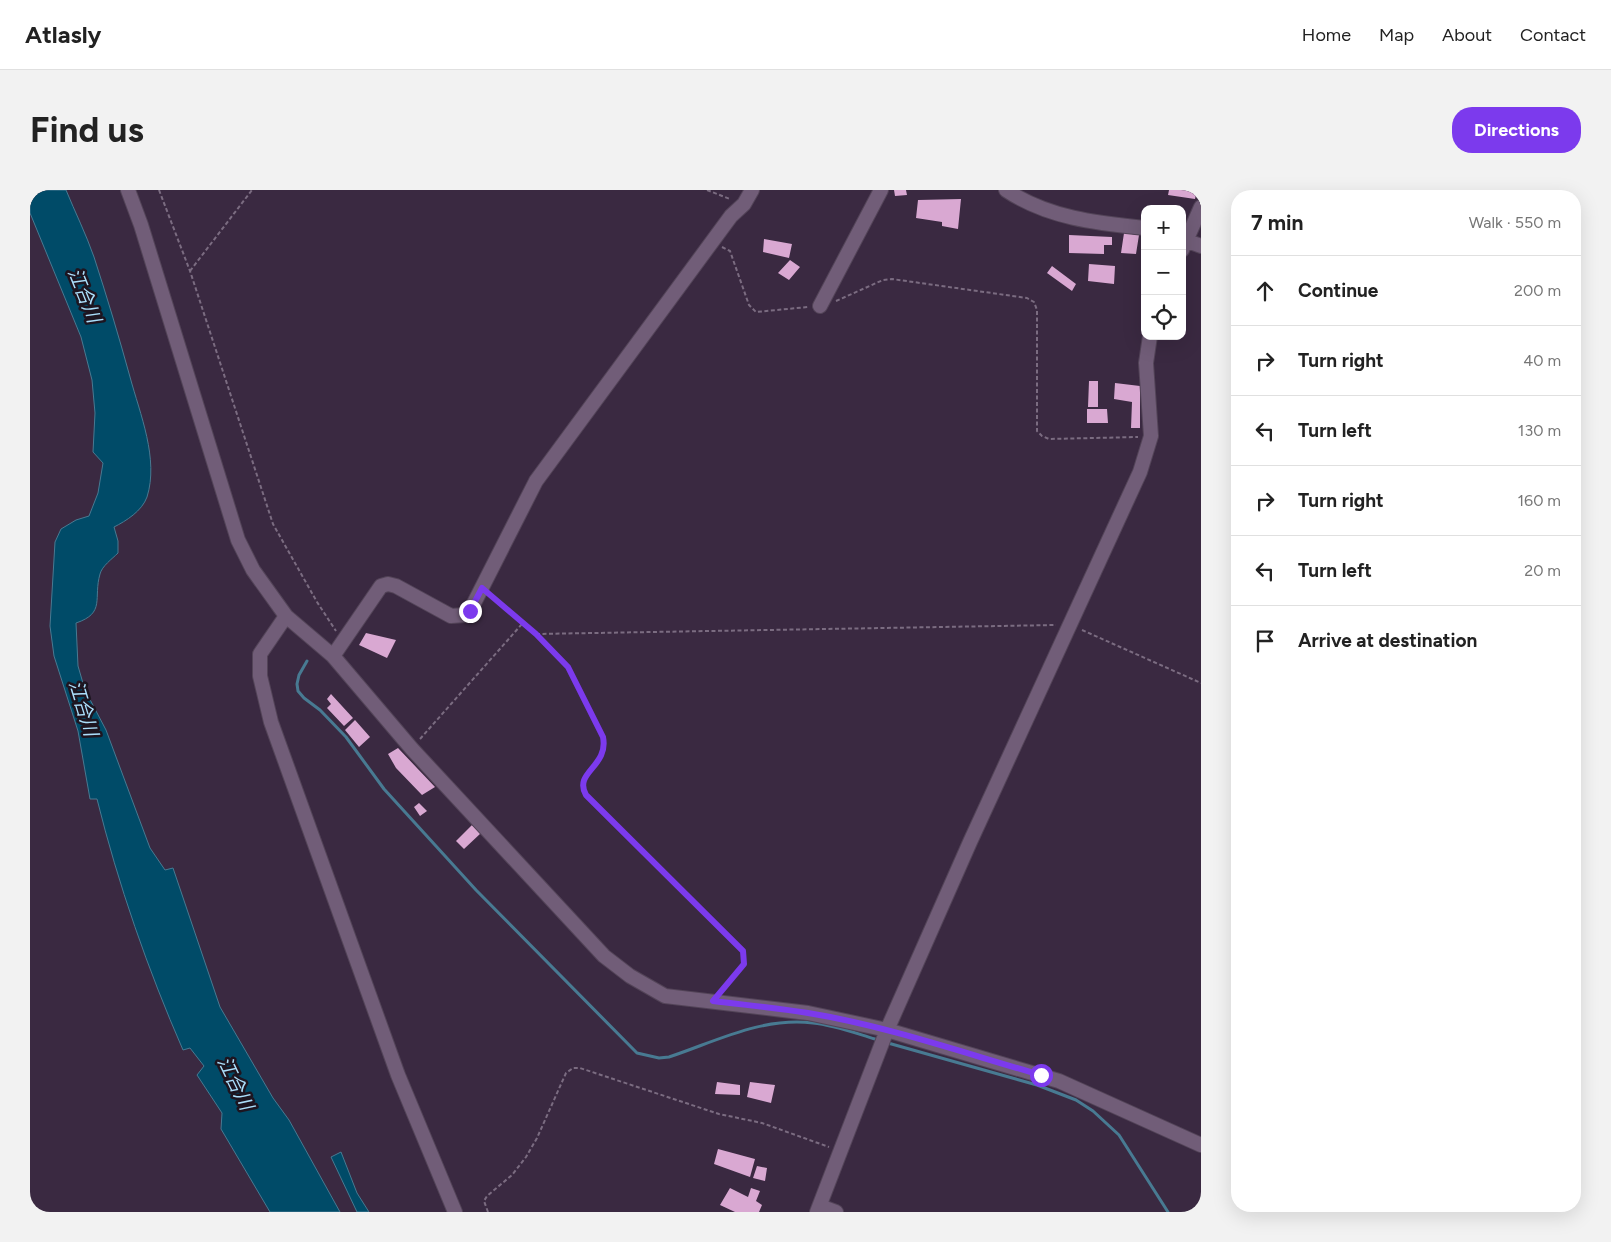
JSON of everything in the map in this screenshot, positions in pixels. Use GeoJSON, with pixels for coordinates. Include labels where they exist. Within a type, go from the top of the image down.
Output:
{"type":"FeatureCollection","features":[{"type":"Feature","properties":{"kind":"street"},"geometry":{"type":"LineString","coordinates":[[128,190],[141,225],[238,540],[253,570],[286,616],[333,656],[412,749],[604,956],[630,976],[665,996],[808,1013],[887,1030],[1059,1081],[1201,1145]]}},
{"type":"Feature","properties":{"kind":"street"},"geometry":{"type":"LineString","coordinates":[[333,656],[381,586],[388,584],[396,586],[452,616],[459,617],[470,611],[536,481],[731,216],[744,204],[752,190]]}},
{"type":"Feature","properties":{"kind":"street"},"geometry":{"type":"LineString","coordinates":[[820,306],[881,190]]}},
{"type":"Feature","properties":{"kind":"street"},"geometry":{"type":"LineString","coordinates":[[1011,191],[1033,205],[1086,222],[1141,228]]}},
{"type":"Feature","properties":{"kind":"street"},"geometry":{"type":"LineString","coordinates":[[1186,239],[1201,207]]}},
{"type":"Feature","properties":{"kind":"street"},"geometry":{"type":"LineString","coordinates":[[1186,243],[1201,246]]}},
{"type":"Feature","properties":{"kind":"street"},"geometry":{"type":"LineString","coordinates":[[836,1212],[819,1209],[887,1030],[970,842],[1140,472],[1151,436],[1146,363],[1149,340]]}},
{"type":"Feature","properties":{"kind":"street"},"geometry":{"type":"LineString","coordinates":[[286,616],[260,654],[260,676],[271,722],[398,1075],[455,1212]]}},
{"type":"Feature","properties":{"kind":"path"},"geometry":{"type":"LineString","coordinates":[[159,190],[190,271],[273,524],[317,602],[343,641]]}},
{"type":"Feature","properties":{"kind":"path"},"geometry":{"type":"LineString","coordinates":[[190,271],[252,190]]}},
{"type":"Feature","properties":{"kind":"path"},"geometry":{"type":"LineString","coordinates":[[707,190],[744,204]]}},
{"type":"Feature","properties":{"kind":"path"},"geometry":{"type":"LineString","coordinates":[[713,241],[730,251],[749,305],[756,312],[765,313],[820,306],[892,278],[1027,298],[1034,302],[1036,310],[1037,431],[1049,439],[1151,436]]}},
{"type":"Feature","properties":{"kind":"path"},"geometry":{"type":"LineString","coordinates":[[482,588],[536,634],[574,675],[603,737],[603,753],[584,778],[583,789],[586,795],[743,951],[744,964],[713,1001]]}},
{"type":"Feature","properties":{"kind":"path"},"geometry":{"type":"LineString","coordinates":[[412,749],[522,624]]}},
{"type":"Feature","properties":{"kind":"path"},"geometry":{"type":"LineString","coordinates":[[536,634],[1070,625],[1201,683]]}},
{"type":"Feature","properties":{"kind":"path"},"geometry":{"type":"LineString","coordinates":[[488,1212],[484,1202],[487,1196],[512,1175],[526,1156],[537,1138],[566,1073],[573,1068],[580,1068],[719,1114],[762,1123],[841,1151]]}},
{"type":"Feature","properties":{"kind":"water","name":"江合川"},"geometry":{"type":"Polygon","coordinates":[[[30,190],[66,190],[88,240],[99,272],[143,421],[150,452],[150,482],[145,502],[138,511],[114,527],[118,541],[118,553],[101,571],[95,609],[85,619],[76,623],[78,666],[85,690],[106,730],[150,848],[165,870],[173,868],[220,1007],[273,1098],[289,1120],[340,1212],[270,1212],[221,1129],[222,1113],[197,1075],[204,1066],[190,1048],[183,1050],[135,926],[114,863],[97,799],[90,799],[78,731],[54,656],[50,626],[55,542],[61,529],[76,520],[89,516],[98,493],[103,463],[93,452],[95,413],[92,380],[81,337],[30,213],[30,190]]]}},
{"type":"Feature","properties":{"kind":"water"},"geometry":{"type":"Polygon","coordinates":[[[341,1152],[357,1193],[369,1212],[357,1212],[331,1157],[341,1152]]]}},
{"type":"Feature","properties":{"kind":"building"},"geometry":{"type":"Polygon","coordinates":[[[894,190],[906,190],[907,195],[895,196],[894,190]]]}},
{"type":"Feature","properties":{"kind":"building"},"geometry":{"type":"Polygon","coordinates":[[[1169,190],[1197,190],[1195,199],[1168,195],[1169,190]]]}},
{"type":"Feature","properties":{"kind":"building"},"geometry":{"type":"Polygon","coordinates":[[[961,199],[958,229],[942,226],[942,222],[916,218],[918,200],[961,199]]]}},
{"type":"Feature","properties":{"kind":"building"},"geometry":{"type":"Polygon","coordinates":[[[1124,233],[1139,235],[1136,254],[1121,253],[1124,233]]]}},
{"type":"Feature","properties":{"kind":"building"},"geometry":{"type":"Polygon","coordinates":[[[1069,235],[1112,237],[1112,245],[1104,245],[1104,254],[1069,253],[1069,235]]]}},
{"type":"Feature","properties":{"kind":"building"},"geometry":{"type":"Polygon","coordinates":[[[764,239],[792,244],[789,258],[763,252],[764,239]]]}},
{"type":"Feature","properties":{"kind":"building"},"geometry":{"type":"Polygon","coordinates":[[[790,260],[800,267],[789,280],[778,273],[790,260]]]}},
{"type":"Feature","properties":{"kind":"building"},"geometry":{"type":"Polygon","coordinates":[[[1089,264],[1115,266],[1114,284],[1088,281],[1089,264]]]}},
{"type":"Feature","properties":{"kind":"building"},"geometry":{"type":"Polygon","coordinates":[[[1052,266],[1076,284],[1072,291],[1047,273],[1052,266]]]}},
{"type":"Feature","properties":{"kind":"building"},"geometry":{"type":"Polygon","coordinates":[[[1089,381],[1098,381],[1098,407],[1088,407],[1089,381]]]}},
{"type":"Feature","properties":{"kind":"building"},"geometry":{"type":"Polygon","coordinates":[[[1115,383],[1140,386],[1140,428],[1131,428],[1132,402],[1114,399],[1115,383]]]}},
{"type":"Feature","properties":{"kind":"building"},"geometry":{"type":"Polygon","coordinates":[[[1087,409],[1107,409],[1108,423],[1087,423],[1087,409]]]}},
{"type":"Feature","properties":{"kind":"building"},"geometry":{"type":"Polygon","coordinates":[[[366,633],[396,640],[387,658],[359,645],[366,633]]]}},
{"type":"Feature","properties":{"kind":"building"},"geometry":{"type":"Polygon","coordinates":[[[331,694],[353,718],[344,726],[327,708],[331,704],[327,699],[331,694]]]}},
{"type":"Feature","properties":{"kind":"building"},"geometry":{"type":"Polygon","coordinates":[[[355,720],[370,737],[359,747],[345,730],[355,720]]]}},
{"type":"Feature","properties":{"kind":"building"},"geometry":{"type":"Polygon","coordinates":[[[398,748],[435,787],[422,795],[396,768],[388,754],[398,748]]]}},
{"type":"Feature","properties":{"kind":"building"},"geometry":{"type":"Polygon","coordinates":[[[419,803],[427,811],[420,816],[414,807],[419,803]]]}},
{"type":"Feature","properties":{"kind":"building"},"geometry":{"type":"Polygon","coordinates":[[[472,825],[481,833],[464,849],[456,841],[472,825]]]}},
{"type":"Feature","properties":{"kind":"building"},"geometry":{"type":"Polygon","coordinates":[[[717,1082],[740,1085],[740,1095],[715,1094],[717,1082]]]}},
{"type":"Feature","properties":{"kind":"building"},"geometry":{"type":"Polygon","coordinates":[[[750,1082],[775,1085],[771,1103],[747,1097],[750,1082]]]}},
{"type":"Feature","properties":{"kind":"building"},"geometry":{"type":"Polygon","coordinates":[[[718,1149],[755,1159],[750,1177],[714,1164],[718,1149]]]}},
{"type":"Feature","properties":{"kind":"building"},"geometry":{"type":"Polygon","coordinates":[[[757,1166],[767,1168],[765,1181],[753,1178],[757,1166]]]}},
{"type":"Feature","properties":{"kind":"building"},"geometry":{"type":"Polygon","coordinates":[[[730,1188],[748,1197],[751,1188],[760,1191],[756,1201],[762,1205],[759,1212],[735,1212],[720,1205],[730,1188]]]}},
{"type":"Feature","properties":{"kind":"waterway"},"geometry":{"type":"LineString","coordinates":[[307,661],[299,675],[298,691],[320,710],[346,737],[384,789],[476,890],[637,1053],[659,1058],[669,1057],[739,1032],[757,1027],[794,1022],[829,1026],[875,1039]]}},
{"type":"Feature","properties":{"kind":"waterway"},"geometry":{"type":"LineString","coordinates":[[888,1043],[1037,1085],[1076,1100],[1093,1111],[1119,1135],[1168,1212]]}},
{"type":"Feature","properties":{"kind":"route"},"geometry":{"type":"LineString","coordinates":[[470,611],[482,588],[536,634],[574,675],[603,737],[604,745],[600,760],[584,778],[582,784],[586,795],[743,951],[745,956],[744,964],[713,1001],[808,1013],[887,1030],[1041,1075]]}}]}
